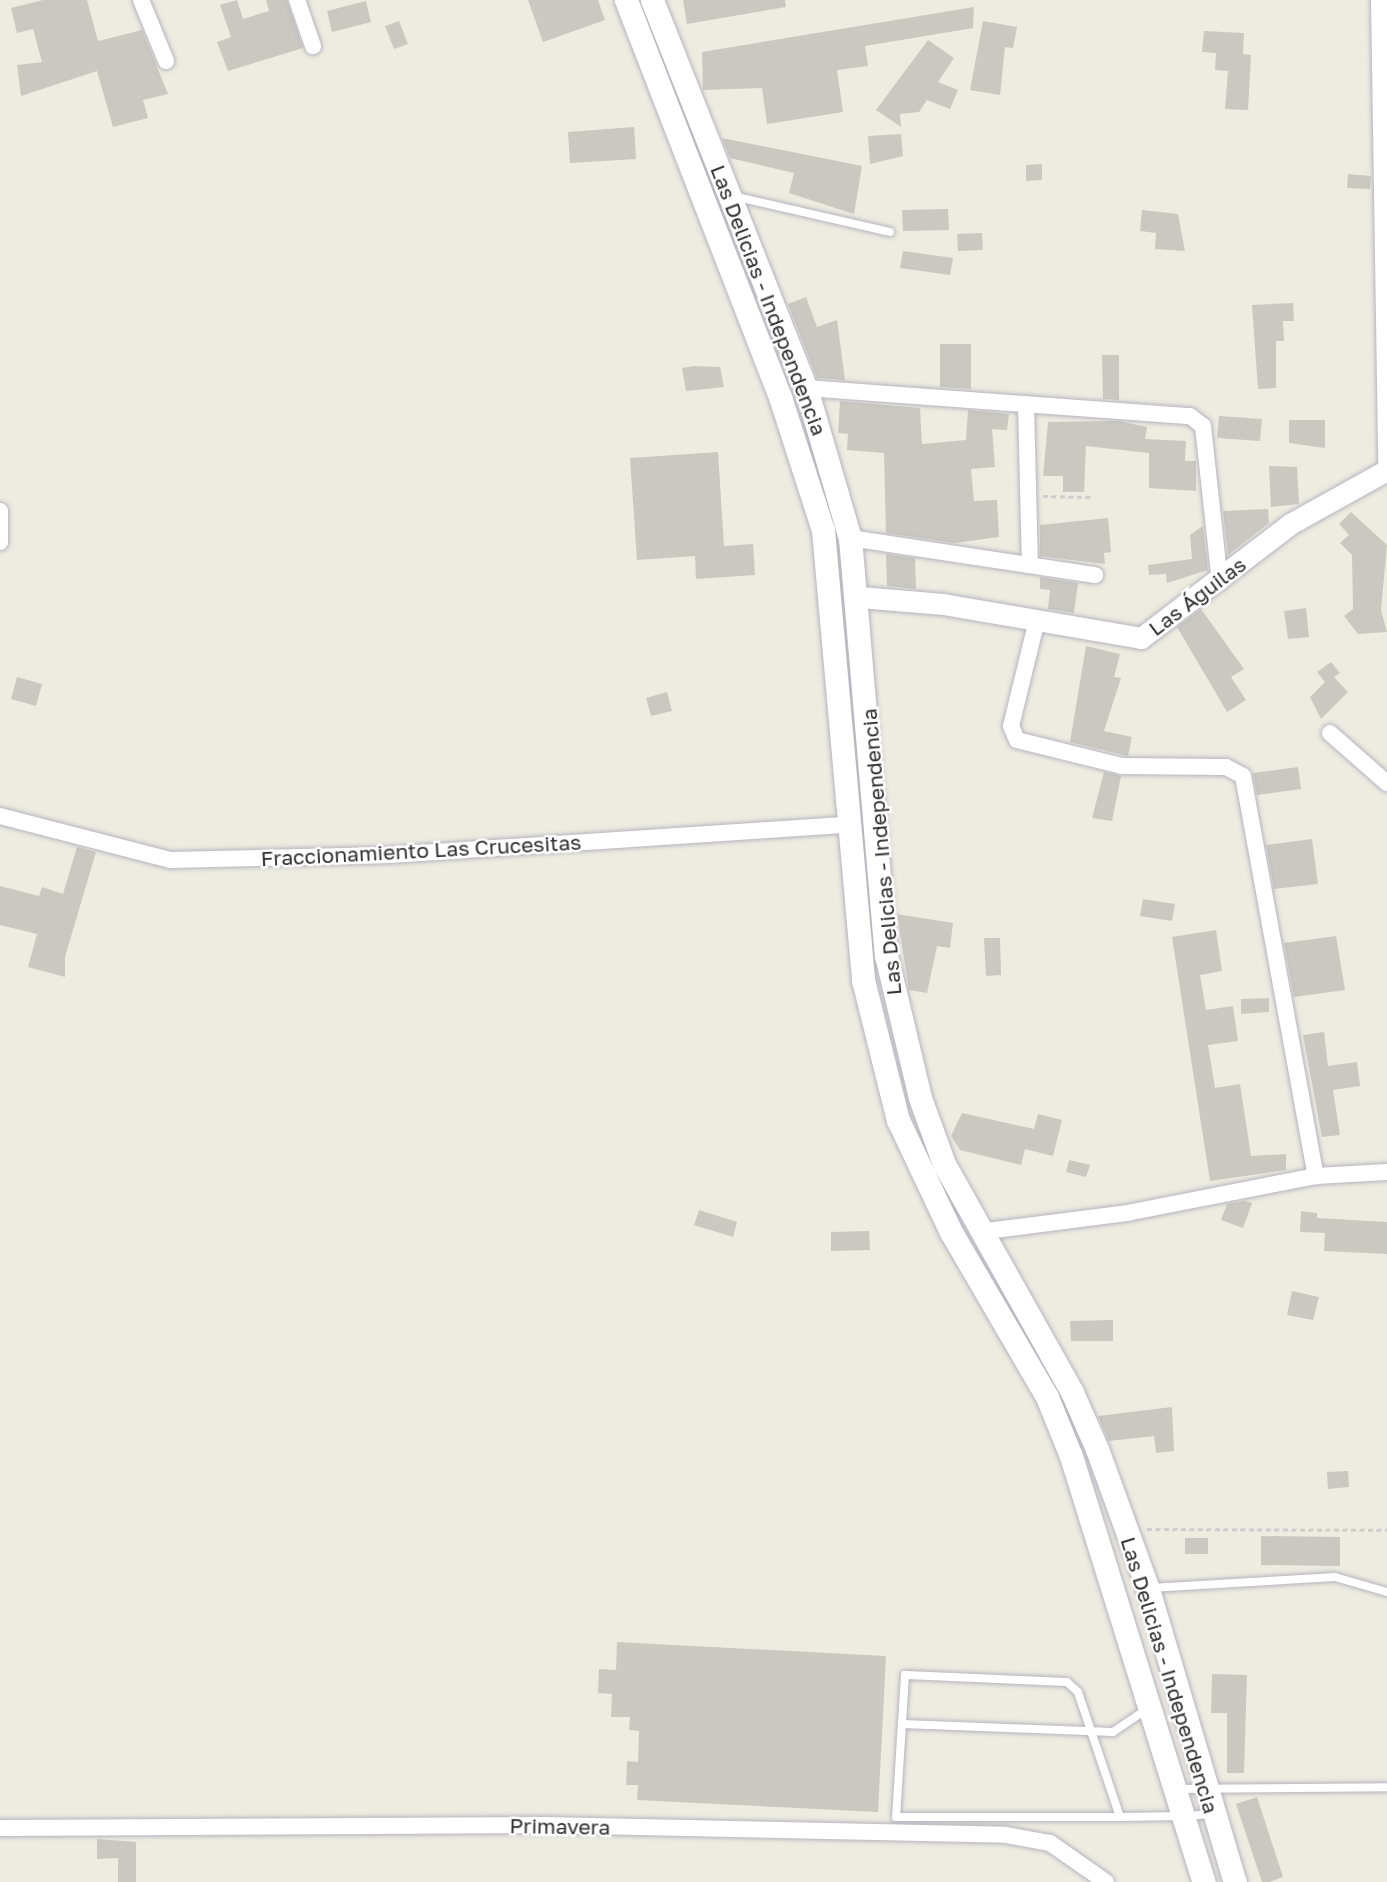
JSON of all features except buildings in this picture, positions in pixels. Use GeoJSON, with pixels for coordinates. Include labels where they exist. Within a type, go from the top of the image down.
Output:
{"type":"FeatureCollection","features":[{"type":"Feature","properties":{"kind":"main road","name":"Las Delicias - Independencia"},"geometry":{"type":"LineString","coordinates":[[626,0],[812,485],[829,572],[847,825],[863,980],[898,1120],[951,1232],[1047,1397],[1096,1526],[1204,1882]]}},
{"type":"Feature","properties":{"kind":"main road","name":"Las Delicias - Independencia"},"geometry":{"type":"LineString","coordinates":[[652,0],[806,388],[850,538],[860,597],[886,955],[898,1023],[944,1164],[979,1231],[1072,1392],[1126,1529],[1148,1589],[1205,1789],[1235,1882]]}},
{"type":"Feature","properties":{"kind":"main road"},"geometry":{"type":"LineString","coordinates":[[638,30],[661,22]]}},
{"type":"Feature","properties":{"kind":"main road"},"geometry":{"type":"LineString","coordinates":[[842,755],[872,755]]}},
{"type":"Feature","properties":{"kind":"street"},"geometry":{"type":"LineString","coordinates":[[141,0],[166,61]]}},
{"type":"Feature","properties":{"kind":"street"},"geometry":{"type":"LineString","coordinates":[[297,0],[313,46]]}},
{"type":"Feature","properties":{"kind":"street"},"geometry":{"type":"LineString","coordinates":[[1379,0],[1387,470]]}},
{"type":"Feature","properties":{"kind":"street"},"geometry":{"type":"LineString","coordinates":[[806,388],[1190,416],[1203,426],[1220,582]]}},
{"type":"Feature","properties":{"kind":"street"},"geometry":{"type":"LineString","coordinates":[[1026,404],[1033,496],[1030,565]]}},
{"type":"Feature","properties":{"kind":"street","name":"Las Águilas"},"geometry":{"type":"LineString","coordinates":[[860,597],[1037,620],[1141,638],[1220,582],[1290,524],[1387,470]]}},
{"type":"Feature","properties":{"kind":"street"},"geometry":{"type":"LineString","coordinates":[[0,511],[0,542]]}},
{"type":"Feature","properties":{"kind":"street"},"geometry":{"type":"LineString","coordinates":[[850,538],[1095,575]]}},
{"type":"Feature","properties":{"kind":"street"},"geometry":{"type":"LineString","coordinates":[[1037,620],[1011,726],[1017,740],[1122,766],[1226,767],[1243,776],[1316,1176]]}},
{"type":"Feature","properties":{"kind":"street"},"geometry":{"type":"LineString","coordinates":[[1330,733],[1387,783]]}},
{"type":"Feature","properties":{"kind":"street","name":"Fraccionamiento Las Crucesitas"},"geometry":{"type":"LineString","coordinates":[[0,816],[170,860],[390,855],[847,825]]}},
{"type":"Feature","properties":{"kind":"street"},"geometry":{"type":"LineString","coordinates":[[979,1231],[1127,1213],[1316,1176],[1387,1172]]}},
{"type":"Feature","properties":{"kind":"street","name":"Primavera"},"geometry":{"type":"LineString","coordinates":[[0,1828],[544,1825],[1006,1835],[1049,1843],[1106,1882]]}},
{"type":"Feature","properties":{"kind":"lane"},"geometry":{"type":"LineString","coordinates":[[730,196],[890,232]]}},
{"type":"Feature","properties":{"kind":"lane"},"geometry":{"type":"LineString","coordinates":[[1148,1589],[1335,1577],[1387,1592]]}},
{"type":"Feature","properties":{"kind":"lane"},"geometry":{"type":"LineString","coordinates":[[1120,1816],[1078,1692],[1067,1682],[905,1675],[896,1816],[1120,1816],[1185,1816],[1213,1814]]}},
{"type":"Feature","properties":{"kind":"lane"},"geometry":{"type":"LineString","coordinates":[[902,1724],[1113,1732],[1152,1705]]}},
{"type":"Feature","properties":{"kind":"lane"},"geometry":{"type":"LineString","coordinates":[[1177,1789],[1385,1785]]}},
{"type":"Feature","properties":{"kind":"path"},"geometry":{"type":"LineString","coordinates":[[1033,496],[1094,497]]}},
{"type":"Feature","properties":{"kind":"path"},"geometry":{"type":"LineString","coordinates":[[1126,1529],[1387,1530]]}}]}
